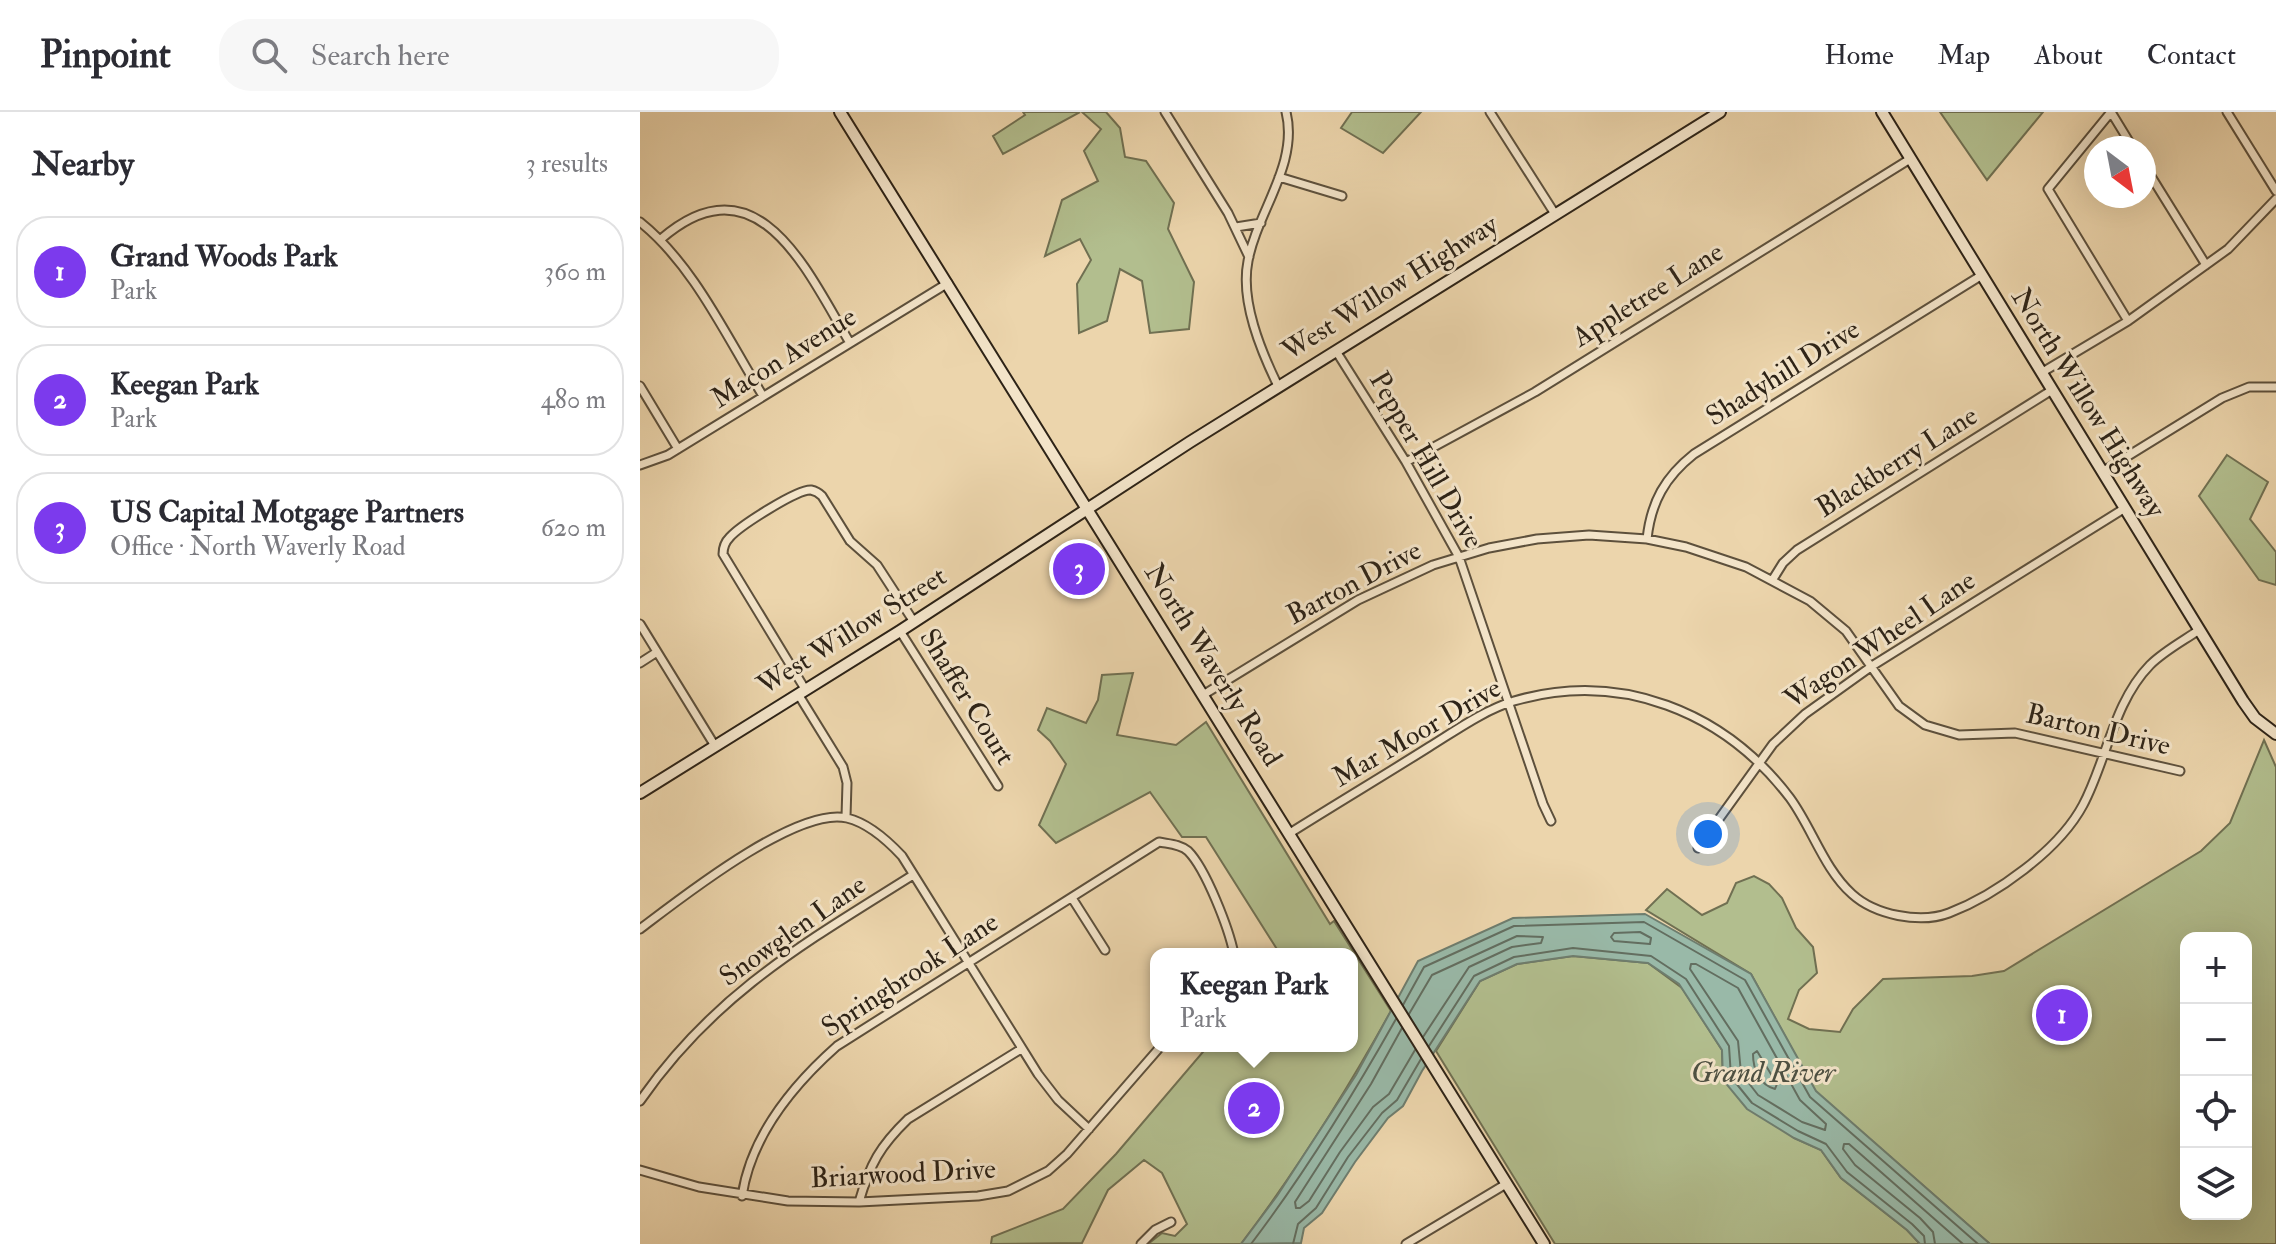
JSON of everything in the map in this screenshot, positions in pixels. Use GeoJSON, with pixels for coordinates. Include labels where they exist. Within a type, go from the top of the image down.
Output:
{"type":"FeatureCollection","features":[{"type":"Feature","properties":{"kind":"street","name":"North Waverly Road"},"geometry":{"type":"LineString","coordinates":[[840,112],[1544,1244]]}},
{"type":"Feature","properties":{"kind":"street"},"geometry":{"type":"LineString","coordinates":[[1165,112],[1236,227],[1249,257]]}},
{"type":"Feature","properties":{"kind":"street"},"geometry":{"type":"LineString","coordinates":[[1278,386],[1253,325],[1246,272],[1279,177],[1288,140],[1286,112]]}},
{"type":"Feature","properties":{"kind":"street"},"geometry":{"type":"LineString","coordinates":[[1490,112],[1555,214]]}},
{"type":"Feature","properties":{"kind":"street","name":"West Willow Highway"},"geometry":{"type":"LineString","coordinates":[[1088,509],[1278,386],[1720,112]]}},
{"type":"Feature","properties":{"kind":"street","name":"North Willow Highway"},"geometry":{"type":"LineString","coordinates":[[1882,112],[2199,630],[2255,718],[2276,734]]}},
{"type":"Feature","properties":{"kind":"street"},"geometry":{"type":"LineString","coordinates":[[2126,136],[2111,112],[2048,189],[2128,321]]}},
{"type":"Feature","properties":{"kind":"street"},"geometry":{"type":"LineString","coordinates":[[2227,112],[2276,191]]}},
{"type":"Feature","properties":{"kind":"street","name":"Appletree Lane"},"geometry":{"type":"LineString","coordinates":[[1406,462],[1535,392],[1910,159]]}},
{"type":"Feature","properties":{"kind":"street"},"geometry":{"type":"LineString","coordinates":[[1279,177],[1342,196]]}},
{"type":"Feature","properties":{"kind":"street"},"geometry":{"type":"LineString","coordinates":[[2156,184],[2206,265]]}},
{"type":"Feature","properties":{"kind":"street"},"geometry":{"type":"LineString","coordinates":[[2041,373],[2128,321],[2206,265],[2246,233],[2276,199]]}},
{"type":"Feature","properties":{"kind":"street"},"geometry":{"type":"LineString","coordinates":[[661,239],[689,218],[707,213],[726,211],[765,222],[793,249],[850,343]]}},
{"type":"Feature","properties":{"kind":"street"},"geometry":{"type":"LineString","coordinates":[[640,222],[661,239],[684,268],[763,396]]}},
{"type":"Feature","properties":{"kind":"street"},"geometry":{"type":"LineString","coordinates":[[1236,227],[1261,223]]}},
{"type":"Feature","properties":{"kind":"street","name":"Shadyhill Drive"},"geometry":{"type":"LineString","coordinates":[[1647,539],[1649,521],[1661,490],[1670,476],[1694,454],[1982,275]]}},
{"type":"Feature","properties":{"kind":"street","name":"Macon Avenue"},"geometry":{"type":"LineString","coordinates":[[640,465],[678,449],[948,283]]}},
{"type":"Feature","properties":{"kind":"street","name":"Pepper Hill Drive"},"geometry":{"type":"LineString","coordinates":[[1336,351],[1406,462],[1459,557],[1551,821]]}},
{"type":"Feature","properties":{"kind":"street"},"geometry":{"type":"LineString","coordinates":[[640,386],[678,449]]}},
{"type":"Feature","properties":{"kind":"street"},"geometry":{"type":"LineString","coordinates":[[2102,472],[2222,398],[2249,387],[2276,387]]}},
{"type":"Feature","properties":{"kind":"street","name":"Blackberry Lane"},"geometry":{"type":"LineString","coordinates":[[1773,579],[1783,563],[1797,550],[2052,390]]}},
{"type":"Feature","properties":{"kind":"street","name":"Shaffer Court"},"geometry":{"type":"LineString","coordinates":[[802,692],[727,564],[723,547],[735,532],[793,496],[810,490],[822,496],[850,541],[877,565],[914,622]]}},
{"type":"Feature","properties":{"kind":"street","name":"Wagon Wheel Lane"},"geometry":{"type":"LineString","coordinates":[[1698,848],[1759,762],[1779,737],[1805,714],[1872,666],[2125,508]]}},
{"type":"Feature","properties":{"kind":"street","name":"West Willow Street"},"geometry":{"type":"LineString","coordinates":[[640,793],[1088,509]]}},
{"type":"Feature","properties":{"kind":"street","name":"Barton Drive"},"geometry":{"type":"LineString","coordinates":[[1203,695],[1378,589],[1433,565],[1489,548],[1537,539],[1589,535],[1647,539],[1711,554],[1773,579],[1810,601],[1837,621],[1899,706],[1918,721],[1940,731],[1969,736],[2015,733],[2180,771]]}},
{"type":"Feature","properties":{"kind":"street"},"geometry":{"type":"LineString","coordinates":[[640,624],[715,746]]}},
{"type":"Feature","properties":{"kind":"street","name":"Mar Moor Drive"},"geometry":{"type":"LineString","coordinates":[[1290,833],[1472,721],[1510,702],[1578,690],[1618,691],[1649,697],[1697,716],[1759,762],[1791,799],[1835,874],[1850,893],[1880,910],[1927,918],[1945,915],[1967,905],[2052,847],[2083,804],[2131,691],[2148,667],[2199,630]]}},
{"type":"Feature","properties":{"kind":"street","name":"Shaffer Court"},"geometry":{"type":"LineString","coordinates":[[900,631],[998,786]]}},
{"type":"Feature","properties":{"kind":"street"},"geometry":{"type":"LineString","coordinates":[[640,663],[657,652]]}},
{"type":"Feature","properties":{"kind":"street"},"geometry":{"type":"LineString","coordinates":[[802,692],[843,767],[847,783],[846,817]]}},
{"type":"Feature","properties":{"kind":"street"},"geometry":{"type":"LineString","coordinates":[[640,929],[699,885],[783,832],[803,823],[846,817],[864,825],[893,846],[1021,1049],[1058,1100],[1089,1129]]}},
{"type":"Feature","properties":{"kind":"street","name":"Springbrook Lane"},"geometry":{"type":"LineString","coordinates":[[742,1196],[756,1151],[772,1120],[810,1070],[863,1029],[1159,842],[1186,849],[1195,859],[1223,918],[1232,948]]}},
{"type":"Feature","properties":{"kind":"street","name":"Snowglen Lane"},"geometry":{"type":"LineString","coordinates":[[640,1101],[675,1055],[750,982],[798,947],[913,875]]}},
{"type":"Feature","properties":{"kind":"street"},"geometry":{"type":"LineString","coordinates":[[1072,898],[1105,950]]}},
{"type":"Feature","properties":{"kind":"street"},"geometry":{"type":"LineString","coordinates":[[859,1202],[873,1161],[897,1129],[908,1119],[1021,1049]]}},
{"type":"Feature","properties":{"kind":"street","name":"Briarwood Drive"},"geometry":{"type":"LineString","coordinates":[[640,1170],[742,1196],[804,1202],[978,1196],[1008,1191],[1048,1171],[1156,1052]]}},
{"type":"Feature","properties":{"kind":"street"},"geometry":{"type":"LineString","coordinates":[[1406,1244],[1506,1184]]}},
{"type":"Feature","properties":{"kind":"street"},"geometry":{"type":"LineString","coordinates":[[1141,1244],[1155,1230],[1171,1222]]}},
{"type":"Feature","properties":{"kind":"green space"},"geometry":{"type":"Polygon","coordinates":[[[1023,112],[1080,112],[1003,154],[993,136],[1025,115],[1023,112]]]}},
{"type":"Feature","properties":{"kind":"green space"},"geometry":{"type":"Polygon","coordinates":[[[1082,112],[1106,112],[1120,128],[1125,157],[1146,161],[1174,203],[1168,229],[1194,282],[1189,329],[1150,333],[1142,281],[1120,269],[1107,321],[1079,333],[1077,284],[1091,260],[1080,239],[1045,256],[1062,200],[1098,181],[1084,151],[1101,129],[1082,112]]]}},
{"type":"Feature","properties":{"kind":"green space"},"geometry":{"type":"Polygon","coordinates":[[[1352,112],[1421,112],[1383,153],[1341,128],[1352,112]]]}},
{"type":"Feature","properties":{"kind":"green space"},"geometry":{"type":"Polygon","coordinates":[[[1940,112],[2043,112],[1987,180],[1940,112]]]}},
{"type":"Feature","properties":{"kind":"green space"},"geometry":{"type":"Polygon","coordinates":[[[2227,455],[2268,482],[2250,519],[2276,552],[2276,585],[2259,580],[2199,496],[2227,455]]]}},
{"type":"Feature","properties":{"kind":"green space"},"geometry":{"type":"Polygon","coordinates":[[[1133,673],[1117,735],[1176,745],[1206,722],[1330,924],[1334,921],[1351,948],[1276,948],[1206,837],[1182,837],[1150,792],[1056,843],[1039,825],[1066,764],[1038,730],[1047,708],[1086,723],[1098,700],[1102,675],[1133,673]]]}},
{"type":"Feature","properties":{"kind":"green space"},"geometry":{"type":"Polygon","coordinates":[[[2264,740],[2276,767],[2276,1244],[1990,1244],[1815,1091],[1751,974],[1646,910],[1667,889],[1702,915],[1727,903],[1736,883],[1754,876],[1769,884],[1782,898],[1796,928],[1813,947],[1817,973],[1799,990],[1788,1019],[1809,1029],[1840,1032],[1853,1009],[1883,979],[1972,976],[2004,971],[2201,851],[2230,823],[2264,740]]]}},
{"type":"Feature","properties":{"kind":"green space"},"geometry":{"type":"Polygon","coordinates":[[[1573,956],[1648,963],[1682,988],[1722,1050],[1723,1080],[1794,1138],[1821,1150],[1841,1178],[1907,1230],[1920,1244],[1555,1244],[1436,1051],[1480,981],[1517,964],[1573,956]]]}},
{"type":"Feature","properties":{"kind":"green space"},"geometry":{"type":"Polygon","coordinates":[[[1358,959],[1391,1011],[1320,1130],[1241,1244],[1148,1244],[1162,1233],[1175,1236],[1187,1224],[1162,1173],[1144,1160],[1108,1190],[1082,1243],[991,1244],[992,1237],[1063,1209],[1116,1154],[1203,1052],[1358,1052],[1358,959]]]}},
{"type":"Feature","properties":{"kind":"water","name":"Grand River"},"geometry":{"type":"Polygon","coordinates":[[[1645,914],[1751,974],[1816,1091],[1990,1244],[1920,1244],[1907,1230],[1841,1178],[1821,1150],[1794,1138],[1747,1109],[1723,1080],[1722,1050],[1679,984],[1648,963],[1573,956],[1517,964],[1480,981],[1403,1106],[1388,1118],[1322,1213],[1304,1228],[1301,1243],[1241,1244],[1277,1196],[1356,1075],[1418,961],[1513,918],[1645,914]]]}},
{"type":"Feature","properties":{"kind":"place","name":"US Capital Motgage Partners"},"geometry":{"type":"Point","coordinates":[1079,569]}},
{"type":"Feature","properties":{"kind":"place","name":"Grand Woods Park"},"geometry":{"type":"Point","coordinates":[2062,1015]}},
{"type":"Feature","properties":{"kind":"place","name":"Keegan Park"},"geometry":{"type":"Point","coordinates":[1254,1108]}}]}
